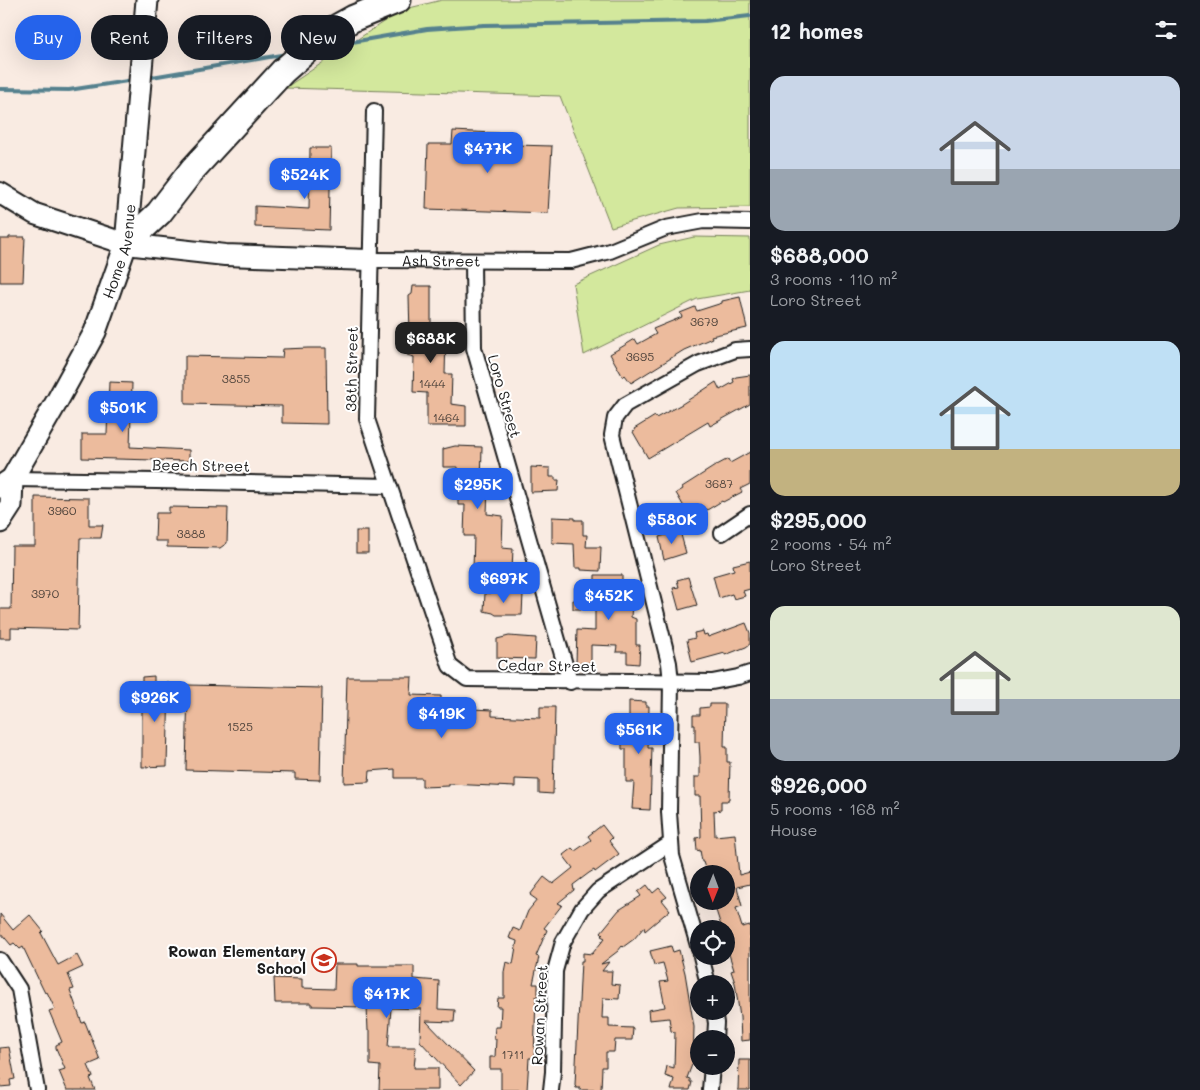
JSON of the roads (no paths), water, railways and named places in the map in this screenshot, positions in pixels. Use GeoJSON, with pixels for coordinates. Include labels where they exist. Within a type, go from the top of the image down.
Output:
{"type":"FeatureCollection","features":[{"type":"Feature","properties":{"kind":"highway"},"geometry":{"type":"LineString","coordinates":[[126,244],[159,213],[193,169],[277,77],[314,44],[334,30],[387,4]]}},
{"type":"Feature","properties":{"kind":"main road","name":"Home Avenue"},"geometry":{"type":"LineString","coordinates":[[0,522],[11,505],[6,483],[56,403],[95,332],[126,244],[147,0]]}},
{"type":"Feature","properties":{"kind":"street","name":"38th Street"},"geometry":{"type":"LineString","coordinates":[[374,110],[366,419],[442,645]]}},
{"type":"Feature","properties":{"kind":"street","name":"Ash Street"},"geometry":{"type":"LineString","coordinates":[[0,193],[36,214],[126,244],[225,255],[369,260],[571,261],[610,252],[666,228],[703,222],[750,222]]}},
{"type":"Feature","properties":{"kind":"street","name":"Loro Street"},"geometry":{"type":"LineString","coordinates":[[473,261],[474,348],[570,682]]}},
{"type":"Feature","properties":{"kind":"street"},"geometry":{"type":"LineString","coordinates":[[691,920],[672,856],[669,812],[671,682],[669,663],[612,435],[615,418],[625,405],[698,364],[735,350],[750,349]]}},
{"type":"Feature","properties":{"kind":"street","name":"Beech Street"},"geometry":{"type":"LineString","coordinates":[[6,483],[156,480],[390,486]]}},
{"type":"Feature","properties":{"kind":"street"},"geometry":{"type":"LineString","coordinates":[[722,533],[750,514]]}},
{"type":"Feature","properties":{"kind":"street","name":"Cedar Street"},"geometry":{"type":"LineString","coordinates":[[442,645],[450,666],[467,679],[570,682],[712,682],[750,673]]}},
{"type":"Feature","properties":{"kind":"street","name":"Rowan Street"},"geometry":{"type":"LineString","coordinates":[[550,1090],[553,1072],[555,971],[563,942],[582,909],[598,891],[671,843]]}},
{"type":"Feature","properties":{"kind":"street"},"geometry":{"type":"LineString","coordinates":[[0,960],[20,989],[38,1090]]}},
{"type":"Feature","properties":{"kind":"street"},"geometry":{"type":"LineString","coordinates":[[710,1090],[711,1075]]}},
{"type":"Feature","properties":{"kind":"waterway"},"geometry":{"type":"LineString","coordinates":[[355,41],[427,29],[484,25],[705,21],[750,16]]}},
{"type":"Feature","properties":{"kind":"waterway"},"geometry":{"type":"LineString","coordinates":[[146,78],[281,55]]}},
{"type":"Feature","properties":{"kind":"waterway"},"geometry":{"type":"LineString","coordinates":[[0,89],[69,90],[134,80]]}},
{"type":"Feature","properties":{"kind":"place","name":"Rowan Elementary School"},"geometry":{"type":"Point","coordinates":[324,960]}}]}
